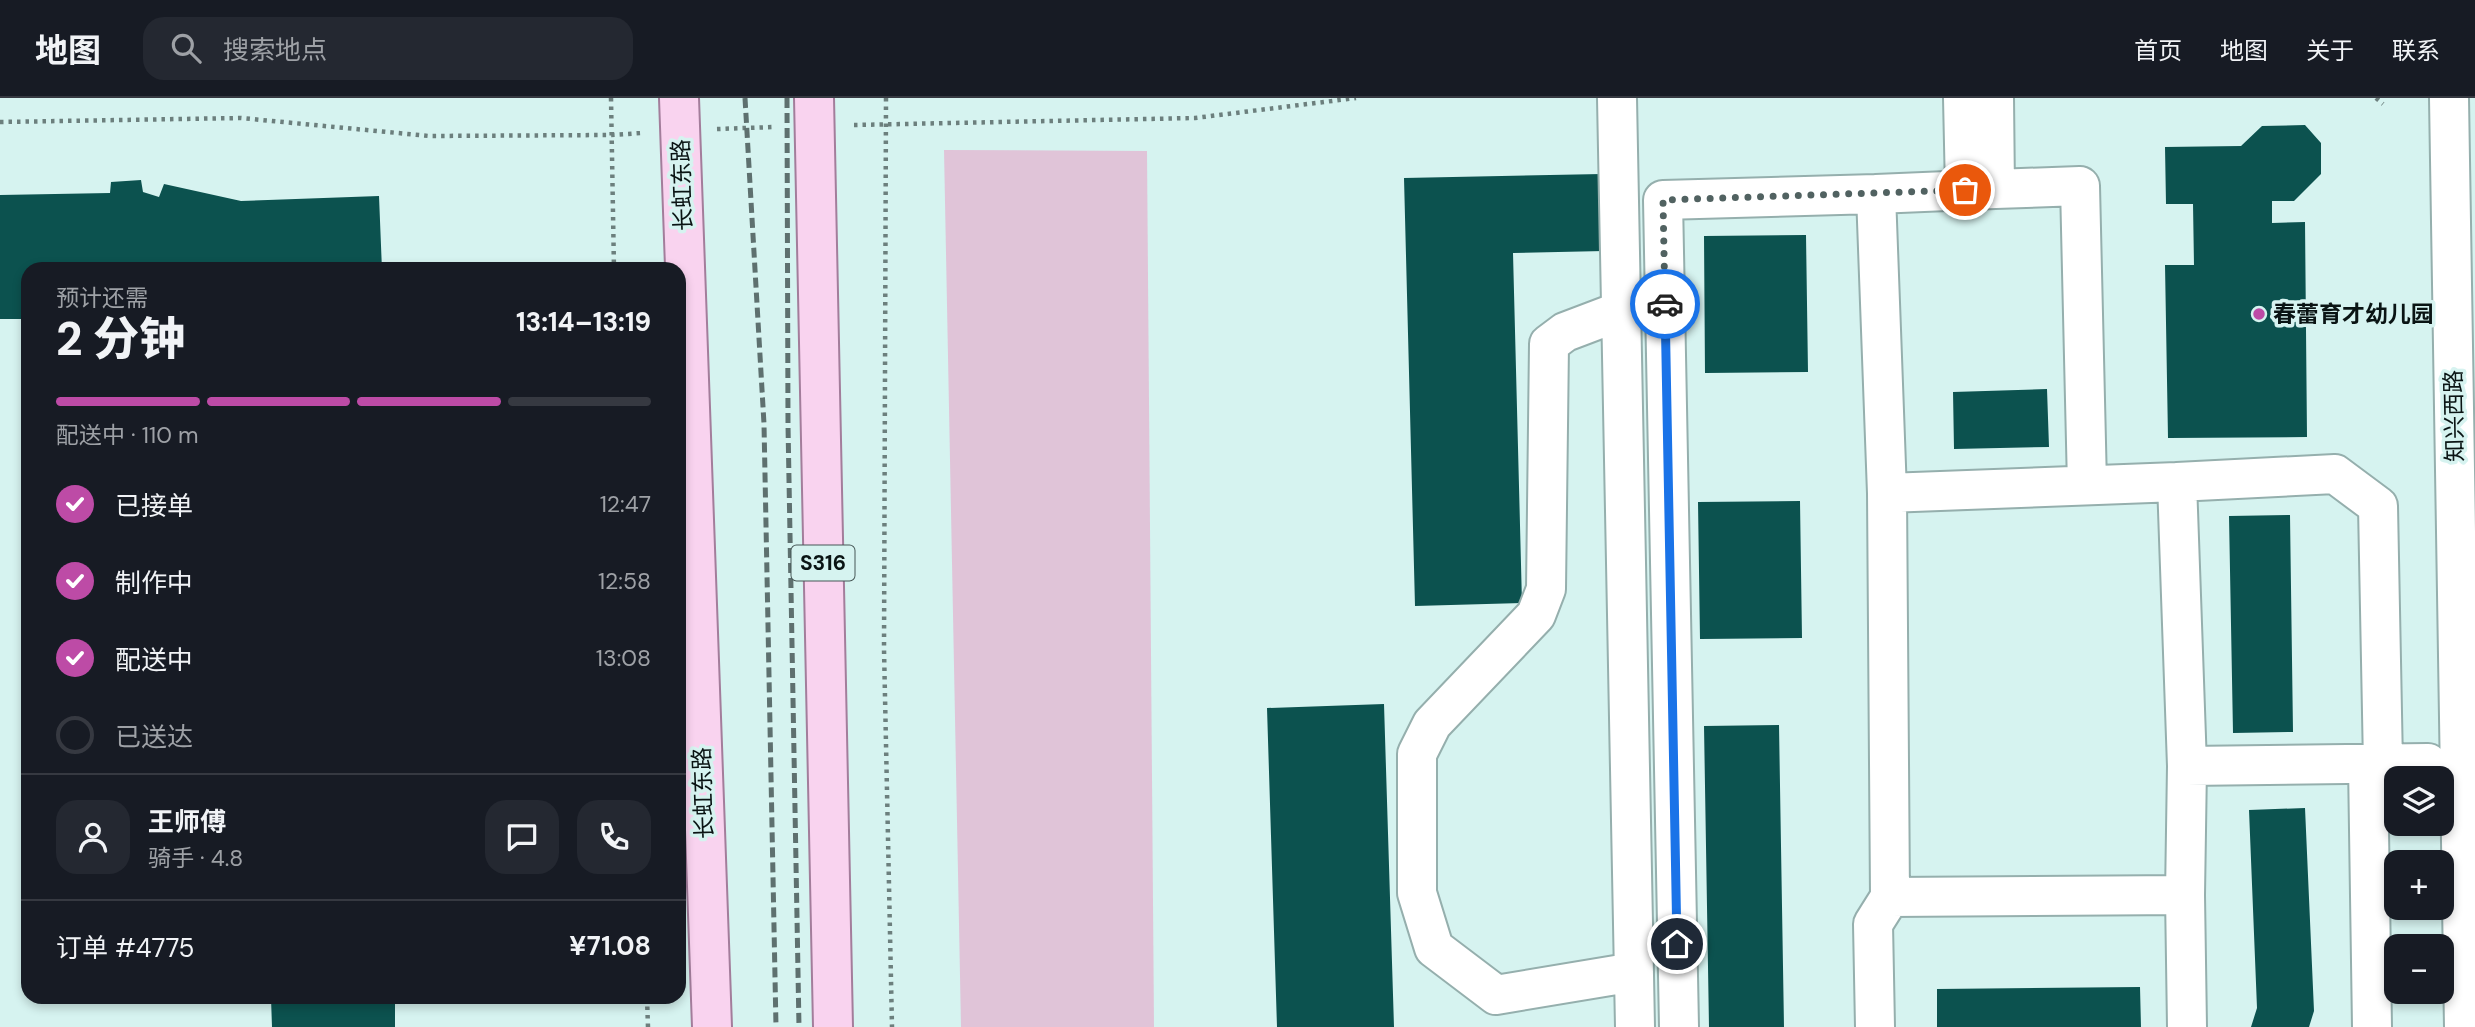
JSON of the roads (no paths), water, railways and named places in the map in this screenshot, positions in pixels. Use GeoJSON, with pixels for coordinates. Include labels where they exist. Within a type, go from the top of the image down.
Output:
{"type":"FeatureCollection","features":[{"type":"Feature","properties":{"kind":"main road","name":"长虹东路"},"geometry":{"type":"LineString","coordinates":[[679,98],[685,262]]}},
{"type":"Feature","properties":{"kind":"main road","name":"S316"},"geometry":{"type":"LineString","coordinates":[[814,98],[832,1027]]}},
{"type":"Feature","properties":{"kind":"main road","name":"长虹东路"},"geometry":{"type":"LineString","coordinates":[[686,295],[712,1027]]}},
{"type":"Feature","properties":{"kind":"street"},"geometry":{"type":"LineString","coordinates":[[1617,98],[1635,1027]]}},
{"type":"Feature","properties":{"kind":"street"},"geometry":{"type":"LineString","coordinates":[[1963,98],[1980,190]]}},
{"type":"Feature","properties":{"kind":"street"},"geometry":{"type":"LineString","coordinates":[[1980,190],[1994,98]]}},
{"type":"Feature","properties":{"kind":"street","name":"知兴西路"},"geometry":{"type":"LineString","coordinates":[[2449,98],[2464,1027]]}},
{"type":"Feature","properties":{"kind":"street"},"geometry":{"type":"LineString","coordinates":[[1679,1027],[1663,200],[2080,187],[2087,485]]}},
{"type":"Feature","properties":{"kind":"street"},"geometry":{"type":"LineString","coordinates":[[1875,1027],[1873,924],[1890,897],[1888,493],[1876,194]]}},
{"type":"Feature","properties":{"kind":"street"},"geometry":{"type":"LineString","coordinates":[[1623,310],[1565,331],[1549,344],[1546,589],[1536,615],[1432,724],[1417,754],[1417,893],[1434,948],[1496,995],[1634,972]]}},
{"type":"Feature","properties":{"kind":"street"},"geometry":{"type":"LineString","coordinates":[[1888,493],[2335,474],[2378,506],[2372,1027]]}},
{"type":"Feature","properties":{"kind":"street"},"geometry":{"type":"LineString","coordinates":[[2177,482],[2187,766],[2187,1027]]}},
{"type":"Feature","properties":{"kind":"street"},"geometry":{"type":"LineString","coordinates":[[2187,766],[2428,763]]}},
{"type":"Feature","properties":{"kind":"street"},"geometry":{"type":"LineString","coordinates":[[1890,897],[2185,895]]}},
{"type":"Feature","properties":{"kind":"railway"},"geometry":{"type":"LineString","coordinates":[[745,98],[764,424],[776,1027]]}},
{"type":"Feature","properties":{"kind":"railway"},"geometry":{"type":"LineString","coordinates":[[787,98],[788,425],[799,1027]]}},
{"type":"Feature","properties":{"kind":"place","name":"春蕾育才幼儿园"},"geometry":{"type":"Point","coordinates":[2259,314]}}]}
